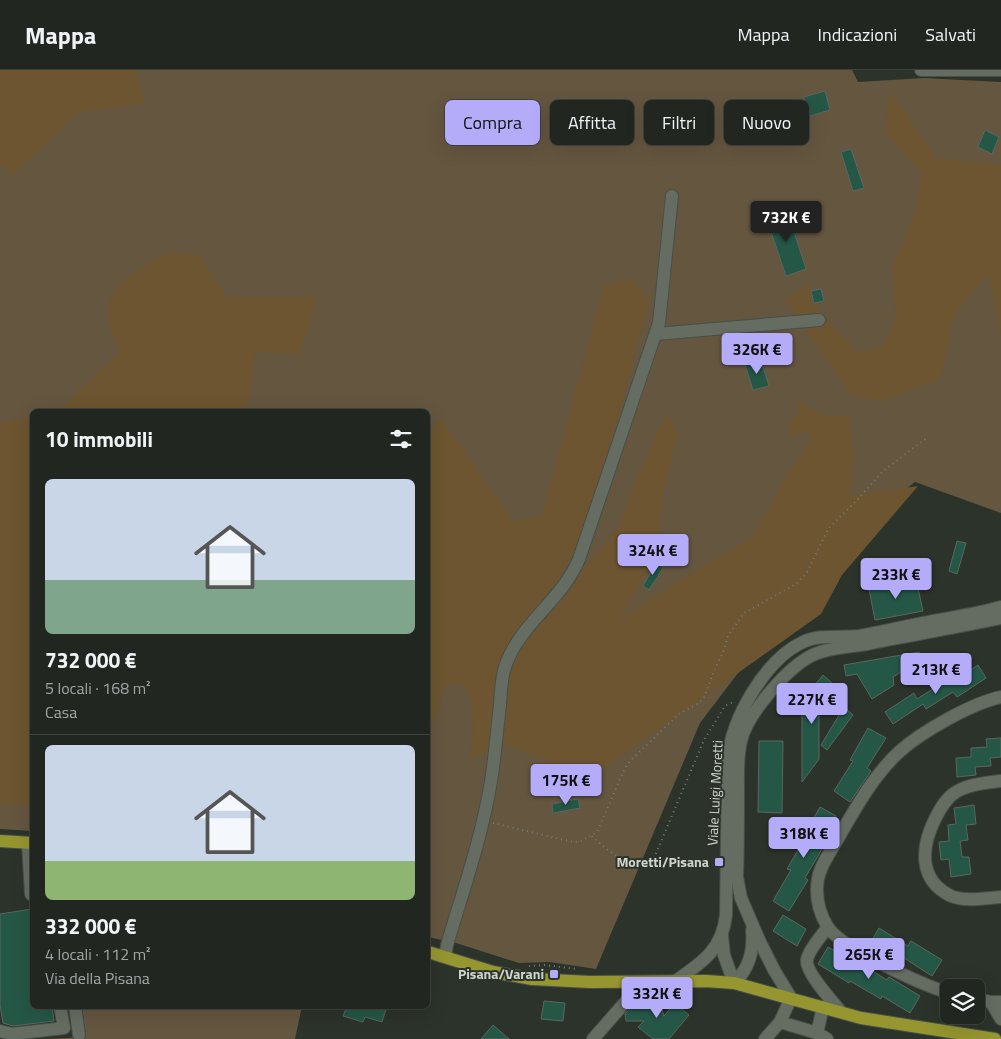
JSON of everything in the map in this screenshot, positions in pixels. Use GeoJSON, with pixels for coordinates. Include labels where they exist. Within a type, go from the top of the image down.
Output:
{"type":"FeatureCollection","features":[{"type":"Feature","properties":{"kind":"main road"},"geometry":{"type":"LineString","coordinates":[[0,841],[30,843]]}},
{"type":"Feature","properties":{"kind":"main road"},"geometry":{"type":"LineString","coordinates":[[430,953],[493,972],[517,977],[560,981],[706,981],[734,983],[884,1022],[995,1039]]}},
{"type":"Feature","properties":{"kind":"street"},"geometry":{"type":"LineString","coordinates":[[925,70],[1001,70]]}},
{"type":"Feature","properties":{"kind":"street"},"geometry":{"type":"LineString","coordinates":[[445,957],[483,821],[491,780],[504,667],[520,635],[563,586],[574,570],[656,334],[659,322],[672,196]]}},
{"type":"Feature","properties":{"kind":"street"},"geometry":{"type":"LineString","coordinates":[[656,334],[819,320]]}},
{"type":"Feature","properties":{"kind":"street","name":"Viale Luigi Moretti"},"geometry":{"type":"LineString","coordinates":[[674,982],[703,961],[716,947],[722,934],[726,915],[729,755],[734,731],[748,702],[761,679],[776,661],[793,647],[814,638],[859,636],[1001,607]]}},
{"type":"Feature","properties":{"kind":"street","name":"Viale Luigi Moretti"},"geometry":{"type":"LineString","coordinates":[[791,998],[774,970],[741,898],[737,884],[738,766],[742,738],[748,724],[764,700],[795,666],[808,657],[822,651],[865,645],[1001,618]]}},
{"type":"Feature","properties":{"kind":"street"},"geometry":{"type":"LineString","coordinates":[[764,700],[762,690],[769,677],[784,660],[814,638]]}},
{"type":"Feature","properties":{"kind":"street"},"geometry":{"type":"LineString","coordinates":[[940,990],[875,960],[834,934],[828,927],[817,899],[817,884],[820,871],[843,830],[876,778],[898,753],[926,733],[965,710],[1001,697]]}},
{"type":"Feature","properties":{"kind":"street"},"geometry":{"type":"LineString","coordinates":[[1001,781],[968,787],[951,796],[938,813],[927,835],[924,854],[930,876],[937,886],[946,893],[963,899],[1001,897]]}},
{"type":"Feature","properties":{"kind":"street","name":"Viale Luigi Moretti"},"geometry":{"type":"LineString","coordinates":[[734,983],[745,970],[749,959],[752,945],[752,922]]}},
{"type":"Feature","properties":{"kind":"street"},"geometry":{"type":"LineString","coordinates":[[828,927],[808,956],[807,963],[811,973],[841,1012]]}},
{"type":"Feature","properties":{"kind":"street","name":"Viale Luigi Moretti"},"geometry":{"type":"LineString","coordinates":[[722,934],[724,955],[734,983]]}},
{"type":"Feature","properties":{"kind":"street"},"geometry":{"type":"LineString","coordinates":[[593,1039],[634,991],[634,982]]}},
{"type":"Feature","properties":{"kind":"street"},"geometry":{"type":"LineString","coordinates":[[765,1039],[780,1022],[791,998]]}},
{"type":"Feature","properties":{"kind":"street"},"geometry":{"type":"LineString","coordinates":[[996,1002],[1001,1019]]}},
{"type":"Feature","properties":{"kind":"street"},"geometry":{"type":"LineString","coordinates":[[780,1022],[822,1036],[823,1007]]}},
{"type":"Feature","properties":{"kind":"street"},"geometry":{"type":"LineString","coordinates":[[0,1031],[12,1034],[64,1028],[61,1009]]}},
{"type":"Feature","properties":{"kind":"street"},"geometry":{"type":"LineString","coordinates":[[75,1009],[79,1035]]}},
{"type":"Feature","properties":{"kind":"path"},"geometry":{"type":"LineString","coordinates":[[483,821],[573,842],[581,841],[597,832],[624,770],[630,761],[679,714],[699,703],[704,697],[728,636],[740,618],[753,607],[796,584],[806,574],[828,529],[858,500],[882,472],[928,438]]}},
{"type":"Feature","properties":{"kind":"path"},"geometry":{"type":"LineString","coordinates":[[592,836],[619,857],[631,862],[654,858],[687,778],[712,727],[725,706],[736,700],[748,702]]}},
{"type":"Feature","properties":{"kind":"path"},"geometry":{"type":"LineString","coordinates":[[524,967],[545,965],[582,971]]}},
{"type":"Feature","properties":{"kind":"shaded area"},"geometry":{"type":"Polygon","coordinates":[[[0,70],[852,70],[858,82],[924,78],[1001,82],[1001,513],[915,482],[855,529],[754,652],[700,723],[596,969],[550,962],[519,963],[456,943],[430,937],[430,409],[30,409],[30,831],[0,829],[0,70]]]}},
{"type":"Feature","properties":{"kind":"shaded area"},"geometry":{"type":"Polygon","coordinates":[[[0,70],[136,70],[145,103],[77,113],[12,176],[0,163],[0,70]]]}},
{"type":"Feature","properties":{"kind":"shaded area"},"geometry":{"type":"Polygon","coordinates":[[[890,92],[937,158],[999,164],[1001,166],[1001,335],[988,274],[953,317],[942,378],[881,402],[850,394],[785,300],[810,283],[811,302],[858,353],[882,346],[896,318],[892,268],[915,212],[921,172],[885,133],[890,92]]]}},
{"type":"Feature","properties":{"kind":"shaded area"},"geometry":{"type":"Polygon","coordinates":[[[168,253],[200,255],[227,297],[317,297],[300,355],[256,352],[246,409],[60,409],[119,353],[108,316],[109,305],[113,294],[120,285],[148,263],[168,253]]]}},
{"type":"Feature","properties":{"kind":"shaded area"},"geometry":{"type":"Polygon","coordinates":[[[632,279],[649,301],[586,535],[559,576],[577,577],[621,524],[633,487],[666,414],[678,432],[663,494],[659,524],[663,542],[620,620],[669,587],[751,538],[792,467],[811,441],[809,431],[790,437],[788,422],[799,414],[797,400],[822,415],[849,417],[853,466],[849,496],[918,486],[842,575],[821,614],[590,778],[505,744],[470,760],[472,706],[466,688],[460,683],[453,682],[446,686],[442,694],[436,719],[430,725],[430,428],[442,419],[513,521],[542,516],[604,285],[632,279]]]}},
{"type":"Feature","properties":{"kind":"shaded area"},"geometry":{"type":"Polygon","coordinates":[[[30,417],[30,804],[0,805],[0,423],[30,417]]]}},
{"type":"Feature","properties":{"kind":"shaded area"},"geometry":{"type":"Polygon","coordinates":[[[82,1009],[301,1009],[295,1039],[46,1039],[86,1037],[82,1009]]]}},
{"type":"Feature","properties":{"kind":"building"},"geometry":{"type":"Polygon","coordinates":[[[825,91],[830,110],[809,116],[809,100],[805,100],[804,97],[825,91]]]}},
{"type":"Feature","properties":{"kind":"building"},"geometry":{"type":"Polygon","coordinates":[[[985,130],[999,137],[992,154],[978,147],[985,130]]]}},
{"type":"Feature","properties":{"kind":"building"},"geometry":{"type":"Polygon","coordinates":[[[851,149],[864,188],[853,191],[841,152],[851,149]]]}},
{"type":"Feature","properties":{"kind":"building"},"geometry":{"type":"Polygon","coordinates":[[[787,210],[806,269],[786,276],[766,217],[787,210]]]}},
{"type":"Feature","properties":{"kind":"building"},"geometry":{"type":"Polygon","coordinates":[[[821,289],[824,301],[814,303],[811,291],[821,289]]]}},
{"type":"Feature","properties":{"kind":"building"},"geometry":{"type":"Polygon","coordinates":[[[761,360],[769,386],[753,390],[745,365],[761,360]]]}},
{"type":"Feature","properties":{"kind":"building"},"geometry":{"type":"Polygon","coordinates":[[[957,541],[966,543],[957,574],[949,571],[957,541]]]}},
{"type":"Feature","properties":{"kind":"building"},"geometry":{"type":"Polygon","coordinates":[[[656,563],[663,568],[649,590],[643,586],[656,563]]]}},
{"type":"Feature","properties":{"kind":"building"},"geometry":{"type":"Polygon","coordinates":[[[916,579],[923,611],[875,620],[869,589],[916,579]]]}},
{"type":"Feature","properties":{"kind":"building"},"geometry":{"type":"Polygon","coordinates":[[[919,652],[926,662],[909,673],[906,669],[893,677],[894,685],[872,699],[857,674],[846,676],[844,665],[919,652]]]}},
{"type":"Feature","properties":{"kind":"building"},"geometry":{"type":"Polygon","coordinates":[[[978,665],[986,678],[957,697],[953,692],[926,709],[923,704],[893,724],[885,712],[914,693],[917,699],[947,680],[950,684],[978,665]]]}},
{"type":"Feature","properties":{"kind":"building"},"geometry":{"type":"Polygon","coordinates":[[[823,675],[833,684],[819,704],[819,759],[802,782],[802,701],[823,675]]]}},
{"type":"Feature","properties":{"kind":"building"},"geometry":{"type":"Polygon","coordinates":[[[844,707],[853,715],[827,750],[821,745],[844,707]]]}},
{"type":"Feature","properties":{"kind":"building"},"geometry":{"type":"Polygon","coordinates":[[[868,728],[886,738],[867,768],[871,771],[850,802],[834,791],[853,761],[850,760],[868,728]]]}},
{"type":"Feature","properties":{"kind":"building"},"geometry":{"type":"Polygon","coordinates":[[[1001,738],[1001,757],[990,758],[991,766],[975,767],[976,775],[957,777],[956,758],[971,757],[971,748],[987,747],[986,739],[1001,738]]]}},
{"type":"Feature","properties":{"kind":"building"},"geometry":{"type":"Polygon","coordinates":[[[759,741],[783,741],[782,813],[758,812],[759,741]]]}},
{"type":"Feature","properties":{"kind":"building"},"geometry":{"type":"Polygon","coordinates":[[[578,799],[580,808],[553,813],[552,804],[578,799]]]}},
{"type":"Feature","properties":{"kind":"building"},"geometry":{"type":"Polygon","coordinates":[[[974,805],[976,824],[966,825],[968,840],[960,841],[962,857],[969,857],[971,874],[951,877],[949,859],[941,860],[939,842],[949,841],[948,825],[956,824],[954,808],[974,805]]]}},
{"type":"Feature","properties":{"kind":"building"},"geometry":{"type":"Polygon","coordinates":[[[820,807],[836,816],[818,847],[822,849],[805,878],[808,880],[789,911],[773,901],[791,870],[787,869],[820,807]]]}},
{"type":"Feature","properties":{"kind":"building"},"geometry":{"type":"Polygon","coordinates":[[[30,909],[30,1009],[52,1009],[54,1021],[13,1026],[3,1023],[0,1005],[0,914],[30,909]]]}},
{"type":"Feature","properties":{"kind":"building"},"geometry":{"type":"Polygon","coordinates":[[[783,915],[806,929],[797,946],[773,931],[783,915]]]}},
{"type":"Feature","properties":{"kind":"building"},"geometry":{"type":"Polygon","coordinates":[[[879,928],[908,946],[911,941],[942,960],[932,976],[904,958],[900,964],[869,945],[879,928]]]}},
{"type":"Feature","properties":{"kind":"building"},"geometry":{"type":"Polygon","coordinates":[[[828,947],[887,980],[889,977],[920,996],[910,1013],[882,996],[881,999],[850,981],[849,983],[818,964],[828,947]]]}},
{"type":"Feature","properties":{"kind":"building"},"geometry":{"type":"Polygon","coordinates":[[[544,1001],[565,1003],[563,1021],[541,1019],[544,1001]]]}},
{"type":"Feature","properties":{"kind":"building"},"geometry":{"type":"Polygon","coordinates":[[[659,1001],[664,1016],[675,1003],[689,1015],[669,1039],[653,1039],[638,1027],[644,1021],[626,1021],[625,1014],[636,1002],[659,1001]]]}},
{"type":"Feature","properties":{"kind":"building"},"geometry":{"type":"Polygon","coordinates":[[[346,1009],[386,1009],[382,1022],[365,1017],[363,1022],[343,1016],[346,1009]]]}},
{"type":"Feature","properties":{"kind":"building"},"geometry":{"type":"Polygon","coordinates":[[[493,1025],[509,1039],[481,1039],[493,1025]]]}},
{"type":"Feature","properties":{"kind":"place","name":"Moretti/Pisana"},"geometry":{"type":"Point","coordinates":[719,862]}},
{"type":"Feature","properties":{"kind":"place","name":"Pisana/Varani"},"geometry":{"type":"Point","coordinates":[554,974]}}]}
